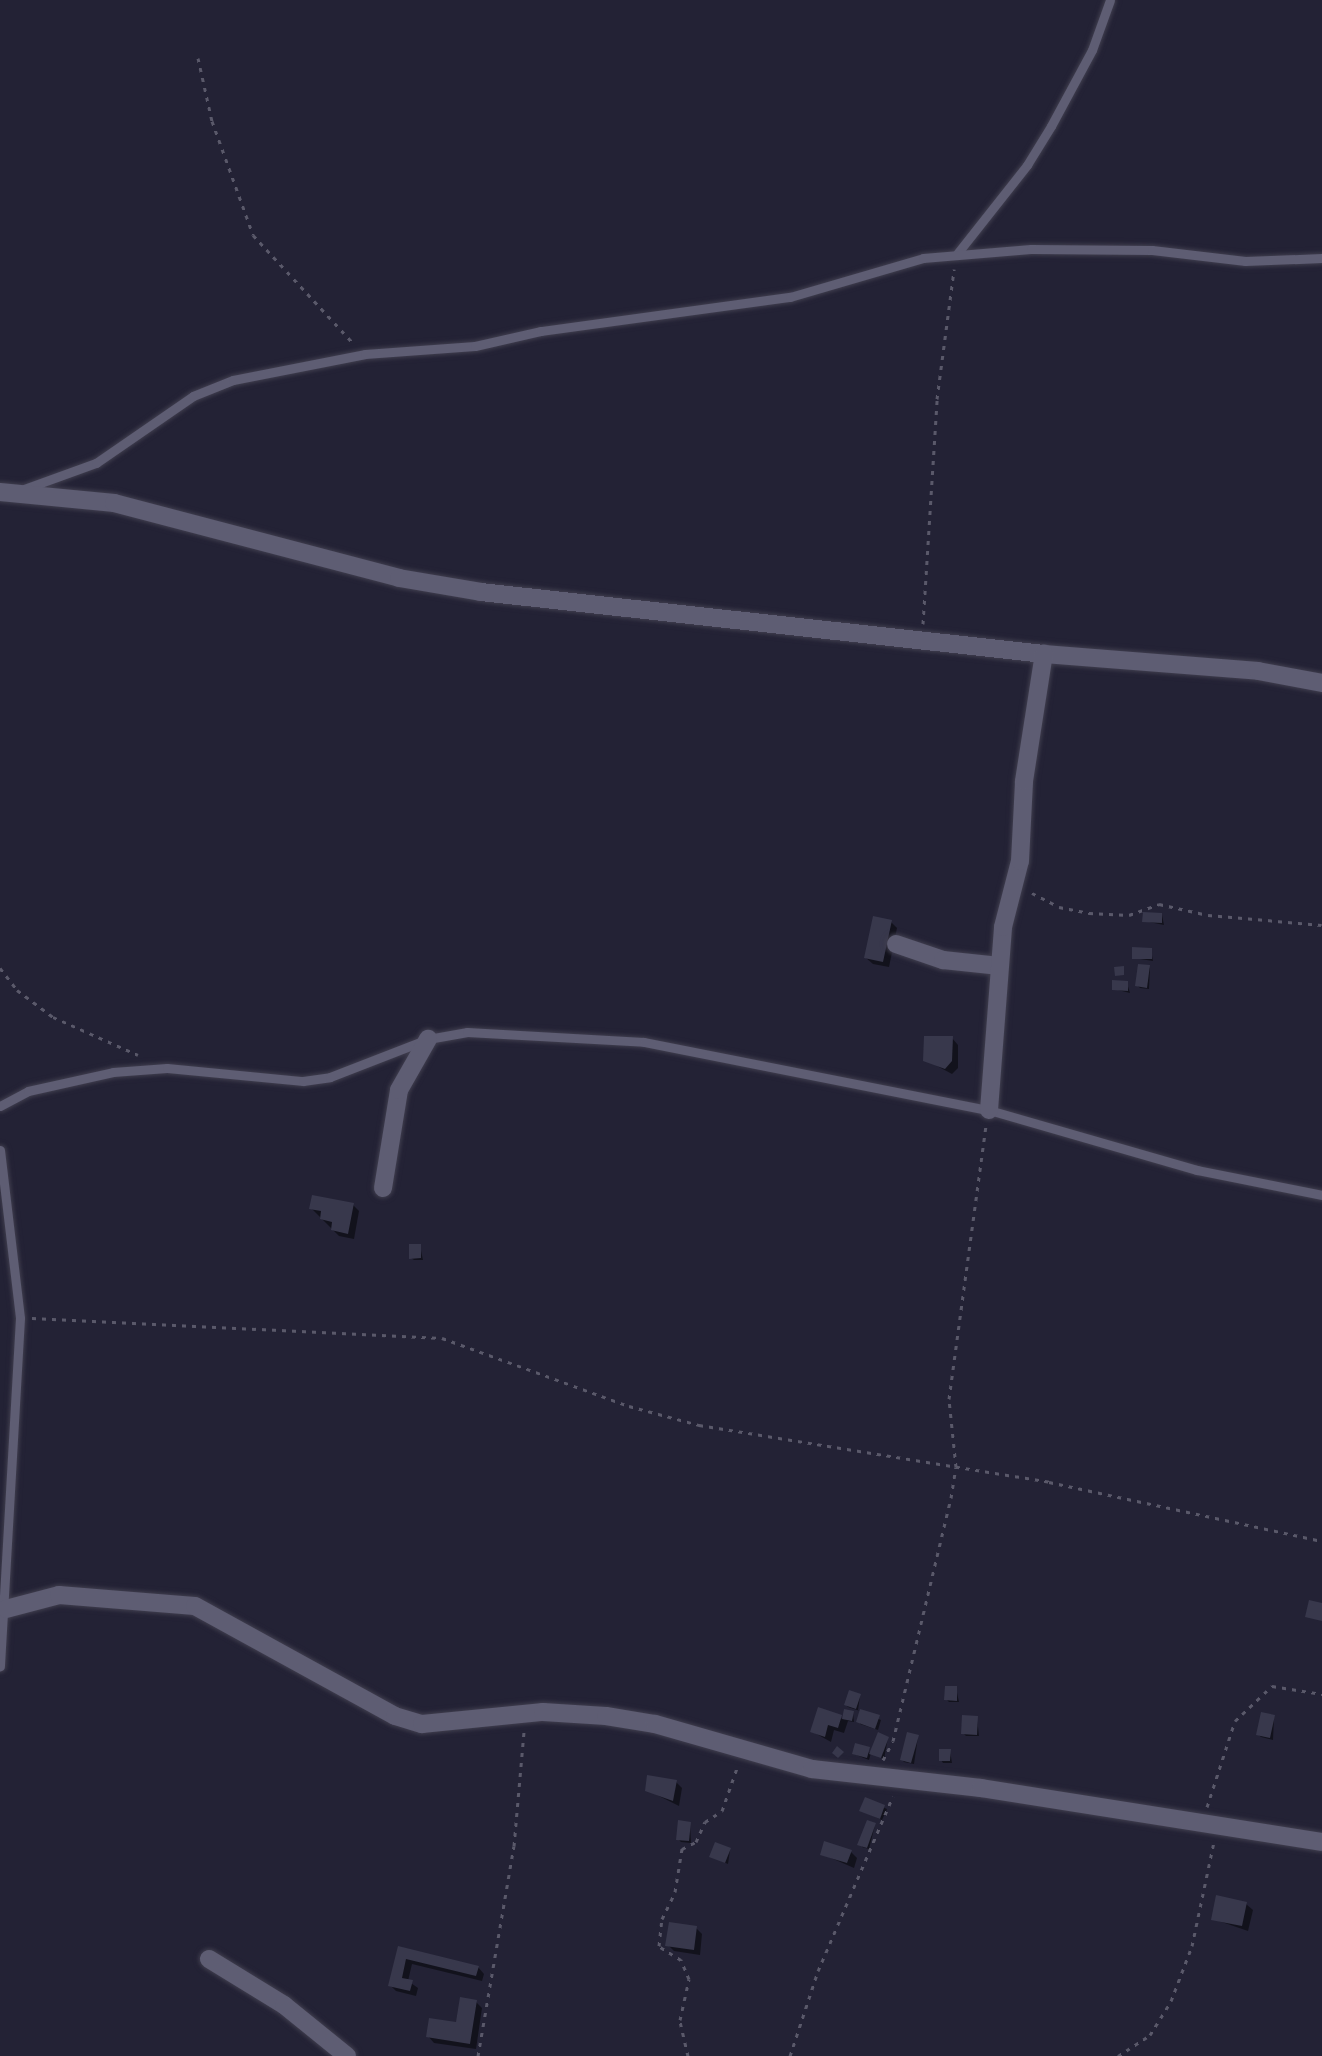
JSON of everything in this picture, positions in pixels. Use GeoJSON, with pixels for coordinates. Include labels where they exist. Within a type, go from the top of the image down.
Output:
{"type":"FeatureCollection","features":[{"type":"Feature","properties":{"kind":"street"},"geometry":{"type":"LineString","coordinates":[[10,491],[114,503],[399,578],[481,592],[1044,654],[1258,671],[1322,683]]}},
{"type":"Feature","properties":{"kind":"street"},"geometry":{"type":"LineString","coordinates":[[989,1110],[1000,966],[1016,881],[1024,781],[1044,654]]}},
{"type":"Feature","properties":{"kind":"street"},"geometry":{"type":"LineString","coordinates":[[896,944],[943,960],[1000,966]]}},
{"type":"Feature","properties":{"kind":"street"},"geometry":{"type":"LineString","coordinates":[[383,1188],[399,1090],[428,1039]]}},
{"type":"Feature","properties":{"kind":"street"},"geometry":{"type":"LineString","coordinates":[[6,1609],[59,1595],[176,1602],[214,1615],[408,1721],[437,1725],[543,1712],[581,1713],[655,1724],[812,1769],[1211,1819],[1322,1842]]}},
{"type":"Feature","properties":{"kind":"street"},"geometry":{"type":"LineString","coordinates":[[209,1959],[284,2005],[347,2056]]}},
{"type":"Feature","properties":{"kind":"lane"},"geometry":{"type":"LineString","coordinates":[[956,255],[1027,165],[1058,115],[1092,50],[1110,0]]}},
{"type":"Feature","properties":{"kind":"lane"},"geometry":{"type":"LineString","coordinates":[[10,491],[96,463],[193,396],[233,380],[365,354],[475,346],[541,331],[790,297],[902,262],[956,255],[1046,249],[1152,250],[1245,261],[1322,258]]}},
{"type":"Feature","properties":{"kind":"lane"},"geometry":{"type":"LineString","coordinates":[[0,1106],[28,1091],[124,1071],[167,1068],[317,1079],[367,1066],[428,1039],[467,1032],[644,1042],[989,1110],[1197,1170],[1322,1195]]}},
{"type":"Feature","properties":{"kind":"lane"},"geometry":{"type":"LineString","coordinates":[[0,1150],[20,1318],[6,1609],[0,1666]]}},
{"type":"Feature","properties":{"kind":"path"},"geometry":{"type":"LineString","coordinates":[[198,58],[212,121],[253,235],[365,354]]}},
{"type":"Feature","properties":{"kind":"path"},"geometry":{"type":"LineString","coordinates":[[922,640],[937,399],[956,255]]}},
{"type":"Feature","properties":{"kind":"path"},"geometry":{"type":"LineString","coordinates":[[1016,881],[1059,907],[1089,913],[1129,915],[1159,904],[1208,915],[1322,925]]}},
{"type":"Feature","properties":{"kind":"path"},"geometry":{"type":"LineString","coordinates":[[0,968],[29,1001],[53,1017],[140,1056]]}},
{"type":"Feature","properties":{"kind":"path"},"geometry":{"type":"LineString","coordinates":[[874,1776],[893,1741],[956,1467],[949,1399],[966,1241],[989,1110]]}},
{"type":"Feature","properties":{"kind":"path"},"geometry":{"type":"LineString","coordinates":[[20,1318],[442,1338],[629,1406],[699,1425],[956,1467],[1322,1541]]}},
{"type":"Feature","properties":{"kind":"path"},"geometry":{"type":"LineString","coordinates":[[1118,2056],[1150,2035],[1171,2001],[1192,1946],[1211,1819],[1235,1721],[1272,1686],[1322,1694]]}},
{"type":"Feature","properties":{"kind":"path"},"geometry":{"type":"LineString","coordinates":[[478,2056],[514,1846],[524,1723]]}},
{"type":"Feature","properties":{"kind":"path"},"geometry":{"type":"LineString","coordinates":[[688,2056],[680,2020],[689,1979],[681,1960],[659,1946],[662,1919],[675,1892],[682,1849],[696,1842],[705,1822],[722,1811],[740,1755]]}},
{"type":"Feature","properties":{"kind":"path"},"geometry":{"type":"LineString","coordinates":[[790,2056],[818,1971],[901,1779]]}},
{"type":"Feature","properties":{"kind":"building"},"geometry":{"type":"Polygon","coordinates":[[[1143,912],[1162,913],[1162,923],[1142,922],[1143,912]]]}},
{"type":"Feature","properties":{"kind":"building"},"geometry":{"type":"Polygon","coordinates":[[[873,916],[892,920],[883,962],[864,958],[873,916]]]}},
{"type":"Feature","properties":{"kind":"building"},"geometry":{"type":"Polygon","coordinates":[[[1132,947],[1152,948],[1152,959],[1132,959],[1132,947]]]}},
{"type":"Feature","properties":{"kind":"building"},"geometry":{"type":"Polygon","coordinates":[[[1138,964],[1150,965],[1147,988],[1135,986],[1138,964]]]}},
{"type":"Feature","properties":{"kind":"building"},"geometry":{"type":"Polygon","coordinates":[[[1124,966],[1124,975],[1115,976],[1114,967],[1124,966]]]}},
{"type":"Feature","properties":{"kind":"building"},"geometry":{"type":"Polygon","coordinates":[[[1112,980],[1128,981],[1128,991],[1112,990],[1112,980]]]}},
{"type":"Feature","properties":{"kind":"building"},"geometry":{"type":"Polygon","coordinates":[[[924,1036],[953,1036],[952,1061],[945,1069],[923,1061],[924,1036]]]}},
{"type":"Feature","properties":{"kind":"building"},"geometry":{"type":"Polygon","coordinates":[[[312,1195],[354,1203],[348,1234],[331,1230],[332,1222],[320,1219],[321,1211],[309,1209],[312,1195]]]}},
{"type":"Feature","properties":{"kind":"building"},"geometry":{"type":"Polygon","coordinates":[[[409,1244],[421,1244],[421,1258],[409,1259],[409,1244]]]}},
{"type":"Feature","properties":{"kind":"building"},"geometry":{"type":"Polygon","coordinates":[[[1309,1600],[1322,1603],[1322,1621],[1305,1617],[1309,1600]]]}},
{"type":"Feature","properties":{"kind":"building"},"geometry":{"type":"Polygon","coordinates":[[[945,1686],[957,1686],[957,1701],[944,1700],[945,1686]]]}},
{"type":"Feature","properties":{"kind":"building"},"geometry":{"type":"Polygon","coordinates":[[[849,1690],[861,1694],[856,1709],[844,1705],[849,1690]]]}},
{"type":"Feature","properties":{"kind":"building"},"geometry":{"type":"Polygon","coordinates":[[[818,1707],[842,1715],[838,1728],[828,1725],[825,1737],[810,1732],[818,1707]]]}},
{"type":"Feature","properties":{"kind":"building"},"geometry":{"type":"Polygon","coordinates":[[[844,1709],[854,1711],[852,1721],[842,1719],[844,1709]]]}},
{"type":"Feature","properties":{"kind":"building"},"geometry":{"type":"Polygon","coordinates":[[[860,1709],[880,1715],[875,1729],[856,1722],[860,1709]]]}},
{"type":"Feature","properties":{"kind":"building"},"geometry":{"type":"Polygon","coordinates":[[[1261,1712],[1275,1715],[1270,1738],[1256,1735],[1261,1712]]]}},
{"type":"Feature","properties":{"kind":"building"},"geometry":{"type":"Polygon","coordinates":[[[962,1715],[978,1716],[977,1735],[961,1734],[962,1715]]]}},
{"type":"Feature","properties":{"kind":"building"},"geometry":{"type":"Polygon","coordinates":[[[878,1732],[889,1737],[881,1758],[869,1754],[878,1732]]]}},
{"type":"Feature","properties":{"kind":"building"},"geometry":{"type":"Polygon","coordinates":[[[907,1732],[919,1735],[911,1763],[900,1760],[907,1732]]]}},
{"type":"Feature","properties":{"kind":"building"},"geometry":{"type":"Polygon","coordinates":[[[855,1743],[870,1747],[867,1758],[852,1754],[855,1743]]]}},
{"type":"Feature","properties":{"kind":"building"},"geometry":{"type":"Polygon","coordinates":[[[837,1746],[844,1752],[838,1758],[832,1753],[837,1746]]]}},
{"type":"Feature","properties":{"kind":"building"},"geometry":{"type":"Polygon","coordinates":[[[939,1749],[951,1749],[950,1761],[939,1761],[939,1749]]]}},
{"type":"Feature","properties":{"kind":"building"},"geometry":{"type":"Polygon","coordinates":[[[647,1775],[677,1780],[673,1801],[645,1791],[647,1775]]]}},
{"type":"Feature","properties":{"kind":"building"},"geometry":{"type":"Polygon","coordinates":[[[865,1797],[885,1805],[880,1819],[859,1811],[865,1797]]]}},
{"type":"Feature","properties":{"kind":"building"},"geometry":{"type":"Polygon","coordinates":[[[678,1820],[691,1822],[689,1841],[676,1840],[678,1820]]]}},
{"type":"Feature","properties":{"kind":"building"},"geometry":{"type":"Polygon","coordinates":[[[867,1820],[876,1823],[867,1848],[857,1845],[867,1820]]]}},
{"type":"Feature","properties":{"kind":"building"},"geometry":{"type":"Polygon","coordinates":[[[824,1841],[852,1850],[847,1863],[820,1855],[824,1841]]]}},
{"type":"Feature","properties":{"kind":"building"},"geometry":{"type":"Polygon","coordinates":[[[715,1842],[731,1848],[725,1863],[709,1857],[715,1842]]]}},
{"type":"Feature","properties":{"kind":"building"},"geometry":{"type":"Polygon","coordinates":[[[1216,1895],[1247,1902],[1242,1926],[1211,1920],[1216,1895]]]}},
{"type":"Feature","properties":{"kind":"building"},"geometry":{"type":"Polygon","coordinates":[[[669,1922],[697,1926],[694,1950],[665,1946],[669,1922]]]}},
{"type":"Feature","properties":{"kind":"building"},"geometry":{"type":"Polygon","coordinates":[[[398,1946],[479,1966],[476,1976],[406,1959],[402,1978],[413,1980],[410,1991],[388,1986],[398,1946]]]}},
{"type":"Feature","properties":{"kind":"building"},"geometry":{"type":"Polygon","coordinates":[[[460,1997],[477,2000],[470,2044],[426,2037],[429,2018],[456,2022],[460,1997]]]}}]}
